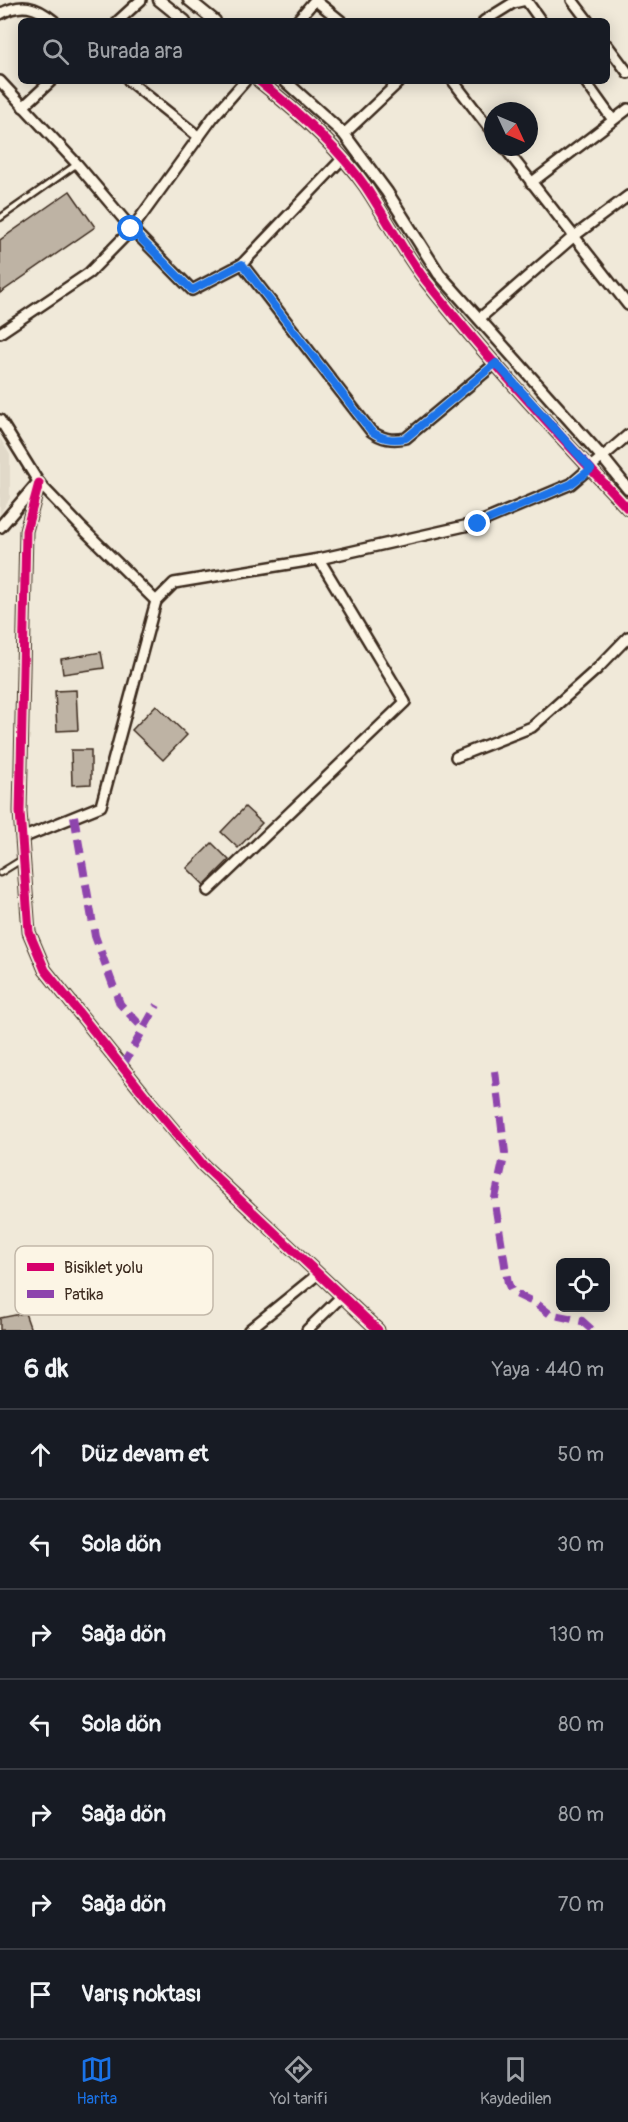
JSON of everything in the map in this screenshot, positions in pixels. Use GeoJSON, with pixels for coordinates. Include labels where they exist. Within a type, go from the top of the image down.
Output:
{"type":"FeatureCollection","features":[{"type":"Feature","properties":{"kind":"street"},"geometry":{"type":"LineString","coordinates":[[121,18],[141,0]]}},
{"type":"Feature","properties":{"kind":"street"},"geometry":{"type":"LineString","coordinates":[[159,0],[180,18]]}},
{"type":"Feature","properties":{"kind":"street"},"geometry":{"type":"LineString","coordinates":[[189,0],[211,18]]}},
{"type":"Feature","properties":{"kind":"street"},"geometry":{"type":"LineString","coordinates":[[300,18],[315,0],[337,18]]}},
{"type":"Feature","properties":{"kind":"street"},"geometry":{"type":"LineString","coordinates":[[489,18],[513,3],[526,0],[539,18]]}},
{"type":"Feature","properties":{"kind":"street"},"geometry":{"type":"LineString","coordinates":[[572,0],[586,18]]}},
{"type":"Feature","properties":{"kind":"street"},"geometry":{"type":"LineString","coordinates":[[0,14],[15,7],[28,6],[40,10],[50,18]]}},
{"type":"Feature","properties":{"kind":"street"},"geometry":{"type":"LineString","coordinates":[[610,49],[628,73]]}},
{"type":"Feature","properties":{"kind":"street"},"geometry":{"type":"LineString","coordinates":[[0,81],[77,164],[132,229],[192,290],[242,264],[343,158]]}},
{"type":"Feature","properties":{"kind":"street"},"geometry":{"type":"LineString","coordinates":[[23,107],[48,84]]}},
{"type":"Feature","properties":{"kind":"street"},"geometry":{"type":"LineString","coordinates":[[133,84],[199,137]]}},
{"type":"Feature","properties":{"kind":"street"},"geometry":{"type":"LineString","coordinates":[[0,333],[89,273],[132,229],[214,116],[242,84]]}},
{"type":"Feature","properties":{"kind":"street"},"geometry":{"type":"LineString","coordinates":[[262,84],[343,158],[364,185],[425,279],[496,363],[628,509]]}},
{"type":"Feature","properties":{"kind":"street"},"geometry":{"type":"LineString","coordinates":[[288,84],[344,134],[387,192],[439,274],[628,489]]}},
{"type":"Feature","properties":{"kind":"street"},"geometry":{"type":"LineString","coordinates":[[344,134],[397,84]]}},
{"type":"Feature","properties":{"kind":"street"},"geometry":{"type":"LineString","coordinates":[[455,84],[484,121]]}},
{"type":"Feature","properties":{"kind":"street"},"geometry":{"type":"LineString","coordinates":[[587,84],[613,120]]}},
{"type":"Feature","properties":{"kind":"street"},"geometry":{"type":"LineString","coordinates":[[531,183],[628,109]]}},
{"type":"Feature","properties":{"kind":"street"},"geometry":{"type":"LineString","coordinates":[[511,156],[628,305]]}},
{"type":"Feature","properties":{"kind":"street"},"geometry":{"type":"LineString","coordinates":[[479,319],[573,237],[628,196]]}},
{"type":"Feature","properties":{"kind":"street"},"geometry":{"type":"LineString","coordinates":[[242,264],[371,431],[383,438],[398,440],[406,438],[496,363]]}},
{"type":"Feature","properties":{"kind":"street"},"geometry":{"type":"LineString","coordinates":[[0,420],[39,483],[156,601]]}},
{"type":"Feature","properties":{"kind":"street"},"geometry":{"type":"LineString","coordinates":[[22,838],[101,806],[156,601],[174,584],[319,559],[478,524],[571,484],[628,435]]}},
{"type":"Feature","properties":{"kind":"street"},"geometry":{"type":"LineString","coordinates":[[0,527],[39,483]]}},
{"type":"Feature","properties":{"kind":"street"},"geometry":{"type":"LineString","coordinates":[[39,483],[26,531],[20,812],[29,932],[45,970],[203,1165],[378,1330]]}},
{"type":"Feature","properties":{"kind":"street"},"geometry":{"type":"LineString","coordinates":[[208,891],[405,702],[319,559]]}},
{"type":"Feature","properties":{"kind":"street"},"geometry":{"type":"LineString","coordinates":[[456,757],[532,727],[597,669],[628,637]]}},
{"type":"Feature","properties":{"kind":"street"},"geometry":{"type":"LineString","coordinates":[[249,1330],[318,1274]]}},
{"type":"Feature","properties":{"kind":"street"},"geometry":{"type":"LineString","coordinates":[[306,1330],[342,1296]]}},
{"type":"Feature","properties":{"kind":"lane"},"geometry":{"type":"LineString","coordinates":[[0,218],[77,164]]}},
{"type":"Feature","properties":{"kind":"lane"},"geometry":{"type":"LineString","coordinates":[[0,873],[24,858]]}},
{"type":"Feature","properties":{"kind":"shaded area"},"geometry":{"type":"Polygon","coordinates":[[[0,438],[10,455],[10,498],[0,514],[0,438]]]}},
{"type":"Feature","properties":{"kind":"building"},"geometry":{"type":"Polygon","coordinates":[[[70,191],[95,227],[0,293],[0,240],[70,191]]]}},
{"type":"Feature","properties":{"kind":"building"},"geometry":{"type":"Polygon","coordinates":[[[101,652],[104,668],[63,674],[61,659],[101,652]]]}},
{"type":"Feature","properties":{"kind":"building"},"geometry":{"type":"Polygon","coordinates":[[[76,690],[78,730],[57,731],[55,691],[76,690]]]}},
{"type":"Feature","properties":{"kind":"building"},"geometry":{"type":"Polygon","coordinates":[[[156,705],[187,735],[163,760],[132,730],[156,705]]]}},
{"type":"Feature","properties":{"kind":"building"},"geometry":{"type":"Polygon","coordinates":[[[71,750],[91,750],[91,784],[72,785],[71,750]]]}},
{"type":"Feature","properties":{"kind":"building"},"geometry":{"type":"Polygon","coordinates":[[[245,807],[262,823],[238,848],[221,832],[245,807]]]}},
{"type":"Feature","properties":{"kind":"building"},"geometry":{"type":"Polygon","coordinates":[[[212,843],[229,860],[204,885],[187,868],[212,843]]]}},
{"type":"Feature","properties":{"kind":"building"},"geometry":{"type":"Polygon","coordinates":[[[26,1315],[31,1330],[0,1330],[0,1318],[26,1315]]]}},
{"type":"Feature","properties":{"kind":"marked path"},"geometry":{"type":"LineString","coordinates":[[74,816],[95,936],[120,1004],[144,1029]]}},
{"type":"Feature","properties":{"kind":"marked path"},"geometry":{"type":"LineString","coordinates":[[122,1067],[157,1005]]}},
{"type":"Feature","properties":{"kind":"marked path"},"geometry":{"type":"LineString","coordinates":[[495,1071],[505,1153],[495,1198],[508,1283],[512,1292],[537,1304],[550,1314],[582,1321],[592,1330]]}},
{"type":"Feature","properties":{"kind":"cycle path"},"geometry":{"type":"LineString","coordinates":[[263,84],[302,117],[342,157],[365,186],[418,270],[450,311],[628,509]]}},
{"type":"Feature","properties":{"kind":"cycle path"},"geometry":{"type":"LineString","coordinates":[[39,483],[26,531],[20,812],[29,932],[45,970],[203,1165],[378,1330]]}},
{"type":"Feature","properties":{"kind":"route"},"geometry":{"type":"LineString","coordinates":[[131,229],[192,290],[242,264],[371,431],[383,438],[390,440],[406,438],[496,363],[591,469],[571,484],[478,524]]}}]}
